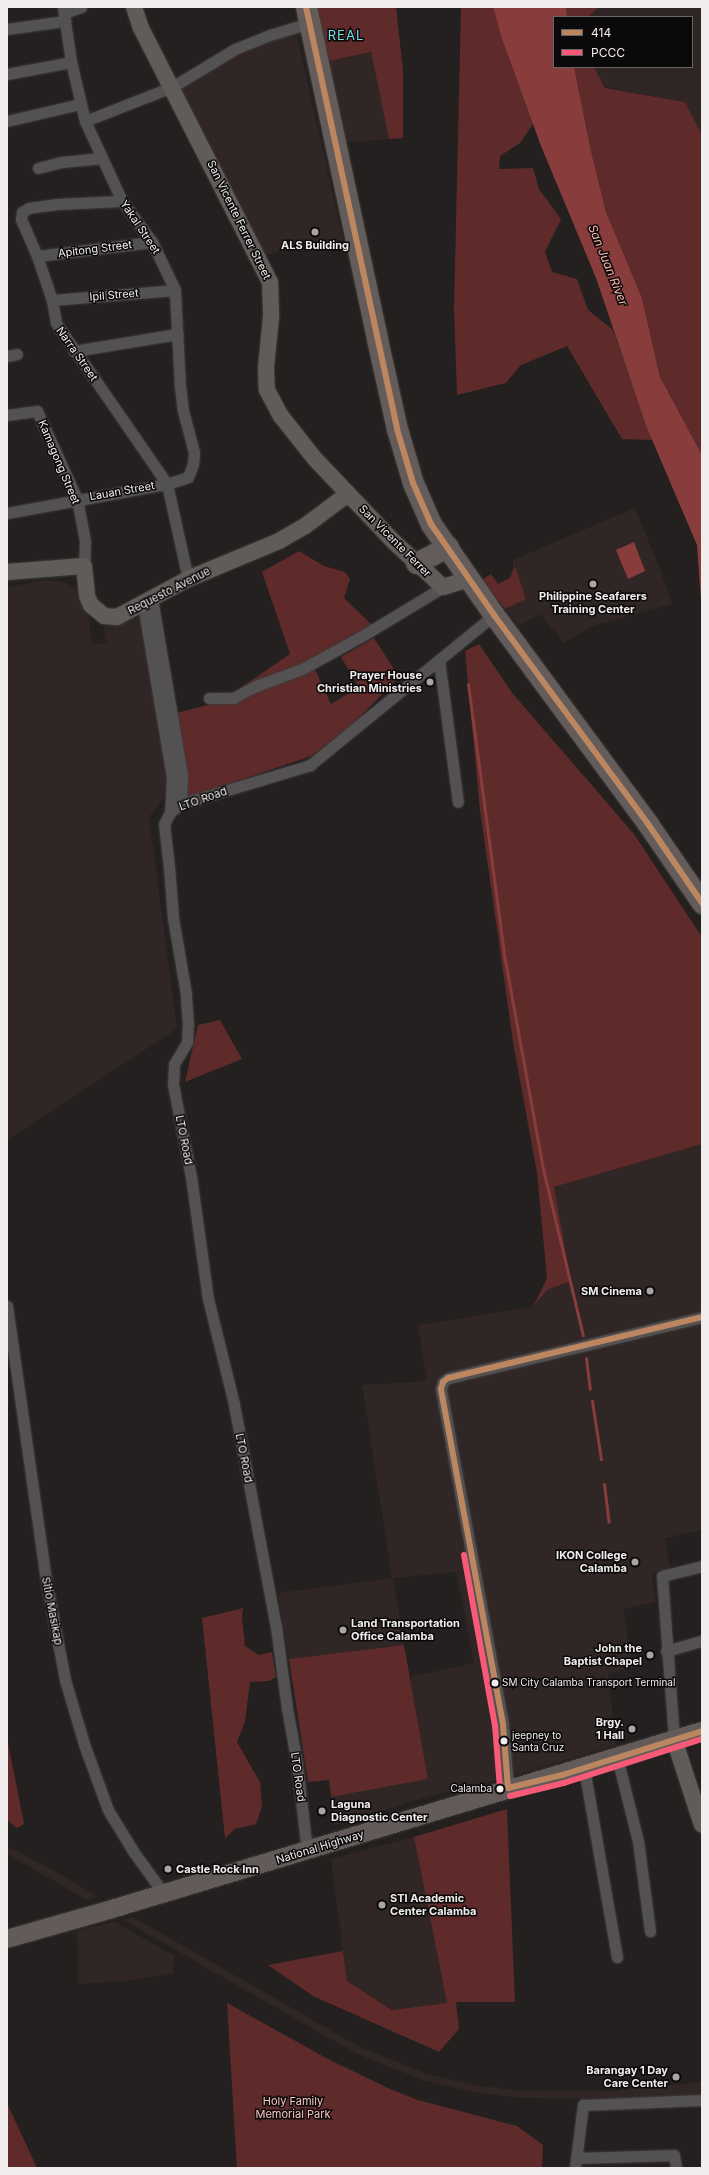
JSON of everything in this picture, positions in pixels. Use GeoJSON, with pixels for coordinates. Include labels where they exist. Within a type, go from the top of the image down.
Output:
{"type":"FeatureCollection","features":[{"type":"Feature","properties":{"kind":"highway"},"geometry":{"type":"LineString","coordinates":[[308,15],[397,429],[413,483],[432,524],[494,615],[644,817],[702,903]]}},
{"type":"Feature","properties":{"kind":"highway"},"geometry":{"type":"LineString","coordinates":[[416,563],[448,547]]}},
{"type":"Feature","properties":{"kind":"main road","name":"National Highway"},"geometry":{"type":"LineString","coordinates":[[7,1939],[164,1894],[508,1788],[584,1768],[702,1731]]}},
{"type":"Feature","properties":{"kind":"street"},"geometry":{"type":"LineString","coordinates":[[7,29],[64,14],[81,7]]}},
{"type":"Feature","properties":{"kind":"street","name":"San Vicente Ferrer Street"},"geometry":{"type":"LineString","coordinates":[[134,7],[141,28],[270,282],[272,316],[266,367],[267,390],[281,416],[315,459],[348,494]]}},
{"type":"Feature","properties":{"kind":"street","name":"Yakal Street"},"geometry":{"type":"LineString","coordinates":[[64,14],[71,62],[85,121],[122,201],[152,242],[175,290],[183,411],[194,452],[193,464],[188,477],[167,484]]}},
{"type":"Feature","properties":{"kind":"street"},"geometry":{"type":"LineString","coordinates":[[85,121],[172,88],[235,49],[270,35],[308,15]]}},
{"type":"Feature","properties":{"kind":"street"},"geometry":{"type":"LineString","coordinates":[[7,74],[71,62]]}},
{"type":"Feature","properties":{"kind":"street"},"geometry":{"type":"LineString","coordinates":[[7,121],[80,104]]}},
{"type":"Feature","properties":{"kind":"street"},"geometry":{"type":"LineString","coordinates":[[38,168],[62,162],[102,158]]}},
{"type":"Feature","properties":{"kind":"street","name":"Narra Street"},"geometry":{"type":"LineString","coordinates":[[122,201],[57,204],[29,208],[22,212],[21,220],[37,256],[52,300],[56,322],[74,351],[167,484],[188,579]]}},
{"type":"Feature","properties":{"kind":"street","name":"Apitong Street"},"geometry":{"type":"LineString","coordinates":[[37,256],[152,242]]}},
{"type":"Feature","properties":{"kind":"street","name":"Ipil Street"},"geometry":{"type":"LineString","coordinates":[[52,300],[175,290]]}},
{"type":"Feature","properties":{"kind":"street"},"geometry":{"type":"LineString","coordinates":[[74,351],[178,334]]}},
{"type":"Feature","properties":{"kind":"street","name":"Kamagong Street"},"geometry":{"type":"LineString","coordinates":[[7,415],[37,411],[77,499],[85,541],[84,566]]}},
{"type":"Feature","properties":{"kind":"street","name":"Lauan Street"},"geometry":{"type":"LineString","coordinates":[[7,513],[77,499],[167,484]]}},
{"type":"Feature","properties":{"kind":"street","name":"San Vicente Ferrer"},"geometry":{"type":"LineString","coordinates":[[348,494],[416,563],[443,587]]}},
{"type":"Feature","properties":{"kind":"street","name":"Requesto Avenue"},"geometry":{"type":"LineString","coordinates":[[84,566],[87,596],[98,613],[110,618],[117,617],[188,579],[279,541],[305,526],[348,494]]}},
{"type":"Feature","properties":{"kind":"street"},"geometry":{"type":"LineString","coordinates":[[7,572],[84,566]]}},
{"type":"Feature","properties":{"kind":"street"},"geometry":{"type":"LineString","coordinates":[[209,698],[233,698],[256,686],[302,669],[362,636],[443,587],[470,579]]}},
{"type":"Feature","properties":{"kind":"street"},"geometry":{"type":"LineString","coordinates":[[147,601],[182,775],[180,804]]}},
{"type":"Feature","properties":{"kind":"street"},"geometry":{"type":"LineString","coordinates":[[147,601],[172,777],[170,813]]}},
{"type":"Feature","properties":{"kind":"street","name":"LTO Road"},"geometry":{"type":"LineString","coordinates":[[307,1851],[298,1764],[287,1708],[276,1627],[234,1404],[208,1298],[191,1176],[173,1084],[174,1064],[187,1042],[188,1025],[186,994],[173,918],[164,824],[170,813],[180,804],[310,764],[494,615]]}},
{"type":"Feature","properties":{"kind":"street"},"geometry":{"type":"LineString","coordinates":[[439,660],[458,802]]}},
{"type":"Feature","properties":{"kind":"street","name":"Sitio Masikap"},"geometry":{"type":"LineString","coordinates":[[7,1306],[46,1580],[65,1680],[85,1747],[108,1810],[133,1851],[164,1894]]}},
{"type":"Feature","properties":{"kind":"street"},"geometry":{"type":"LineString","coordinates":[[508,1788],[503,1724],[441,1389],[443,1382],[448,1378],[702,1318]]}},
{"type":"Feature","properties":{"kind":"street"},"geometry":{"type":"LineString","coordinates":[[702,1566],[662,1576],[666,1651],[674,1739],[702,1825]]}},
{"type":"Feature","properties":{"kind":"street"},"geometry":{"type":"LineString","coordinates":[[666,1651],[702,1641]]}},
{"type":"Feature","properties":{"kind":"street"},"geometry":{"type":"LineString","coordinates":[[617,1757],[638,1841],[650,1931]]}},
{"type":"Feature","properties":{"kind":"street"},"geometry":{"type":"LineString","coordinates":[[584,1768],[617,1957]]}},
{"type":"Feature","properties":{"kind":"street"},"geometry":{"type":"LineString","coordinates":[[676,2168],[674,2155],[627,2163],[576,2163],[583,2105],[702,2100]]}},
{"type":"Feature","properties":{"kind":"shaded area"},"geometry":{"type":"Polygon","coordinates":[[[599,7],[702,7],[702,135],[685,102],[605,87],[595,68],[693,68],[693,16],[589,16],[599,7]]]}},
{"type":"Feature","properties":{"kind":"shaded area"},"geometry":{"type":"Polygon","coordinates":[[[296,32],[343,240],[290,248],[265,256],[178,88],[244,50],[296,32]]]}},
{"type":"Feature","properties":{"kind":"shaded area"},"geometry":{"type":"Polygon","coordinates":[[[371,52],[389,139],[344,143],[329,61],[371,52]]]}},
{"type":"Feature","properties":{"kind":"shaded area","name":"Philippine Seafarers Training Center"},"geometry":{"type":"Polygon","coordinates":[[[635,508],[660,569],[672,604],[592,626],[564,643],[540,614],[518,626],[505,609],[526,599],[513,560],[635,508]]]}},
{"type":"Feature","properties":{"kind":"shaded area"},"geometry":{"type":"Polygon","coordinates":[[[46,580],[64,582],[77,589],[86,602],[92,644],[107,643],[103,626],[142,617],[171,793],[159,803],[149,817],[177,1029],[7,1140],[7,587],[46,580]]]}},
{"type":"Feature","properties":{"kind":"shaded area"},"geometry":{"type":"Polygon","coordinates":[[[702,1144],[702,1530],[665,1538],[670,1570],[652,1575],[656,1602],[623,1609],[633,1668],[608,1673],[616,1745],[498,1780],[430,1796],[335,1825],[331,1797],[428,1779],[410,1677],[474,1663],[456,1572],[393,1578],[404,1645],[289,1659],[278,1593],[392,1578],[362,1385],[427,1381],[418,1325],[533,1307],[547,1290],[571,1281],[554,1187],[702,1144]]]}},
{"type":"Feature","properties":{"kind":"shaded area","name":"STI Academic Center Calamba"},"geometry":{"type":"Polygon","coordinates":[[[414,1837],[447,2003],[393,2010],[347,1981],[331,1859],[414,1837]]]}},
{"type":"Feature","properties":{"kind":"shaded area"},"geometry":{"type":"Polygon","coordinates":[[[7,1846],[60,1874],[98,1897],[87,1900],[7,1854],[7,1846]]]}},
{"type":"Feature","properties":{"kind":"shaded area"},"geometry":{"type":"Polygon","coordinates":[[[133,1917],[360,2047],[427,2074],[475,2085],[523,2091],[613,2091],[702,2082],[702,2096],[634,2099],[522,2098],[473,2092],[425,2081],[357,2054],[123,1920],[133,1917]]]}},
{"type":"Feature","properties":{"kind":"shaded area"},"geometry":{"type":"Polygon","coordinates":[[[115,1922],[174,1956],[173,1974],[125,1981],[78,1984],[78,1941],[76,1931],[115,1922]]]}},
{"type":"Feature","properties":{"kind":"green space"},"geometry":{"type":"Polygon","coordinates":[[[316,7],[396,7],[403,70],[403,138],[389,139],[371,52],[329,61],[316,7]]]}},
{"type":"Feature","properties":{"kind":"green space"},"geometry":{"type":"Polygon","coordinates":[[[461,7],[493,7],[502,39],[533,124],[520,143],[500,156],[499,169],[533,168],[539,189],[561,219],[545,252],[552,272],[577,279],[588,310],[613,330],[652,440],[622,439],[567,346],[521,365],[506,383],[457,395],[454,309],[461,7]]]}},
{"type":"Feature","properties":{"kind":"green space"},"geometry":{"type":"Polygon","coordinates":[[[566,7],[599,7],[589,16],[567,16],[566,7]]]}},
{"type":"Feature","properties":{"kind":"green space"},"geometry":{"type":"Polygon","coordinates":[[[574,68],[595,68],[605,88],[685,102],[702,135],[702,455],[660,377],[642,298],[606,212],[591,151],[574,68]]]}},
{"type":"Feature","properties":{"kind":"green space"},"geometry":{"type":"Polygon","coordinates":[[[299,551],[324,566],[345,572],[350,579],[344,598],[371,624],[315,669],[331,704],[359,687],[341,657],[374,638],[399,677],[354,723],[311,756],[171,804],[169,715],[220,702],[290,654],[262,572],[299,551]]]}},
{"type":"Feature","properties":{"kind":"green space"},"geometry":{"type":"Polygon","coordinates":[[[513,560],[526,599],[505,609],[482,580],[491,574],[498,584],[510,578],[514,568],[513,560]]]}},
{"type":"Feature","properties":{"kind":"green space"},"geometry":{"type":"Polygon","coordinates":[[[479,644],[513,694],[634,834],[702,937],[702,1144],[554,1187],[571,1281],[547,1290],[533,1307],[547,1278],[537,1173],[514,1048],[480,810],[465,651],[479,644]]]}},
{"type":"Feature","properties":{"kind":"green space"},"geometry":{"type":"Polygon","coordinates":[[[220,1020],[242,1059],[185,1082],[198,1025],[220,1020]]]}},
{"type":"Feature","properties":{"kind":"green space"},"geometry":{"type":"Polygon","coordinates":[[[243,1608],[242,1618],[245,1646],[259,1655],[272,1652],[276,1677],[269,1681],[250,1682],[245,1721],[237,1742],[260,1782],[262,1806],[256,1824],[235,1829],[225,1838],[202,1618],[243,1608]]]}},
{"type":"Feature","properties":{"kind":"green space"},"geometry":{"type":"Polygon","coordinates":[[[404,1645],[428,1779],[331,1797],[329,1780],[308,1782],[289,1659],[404,1645]]]}},
{"type":"Feature","properties":{"kind":"green space"},"geometry":{"type":"Polygon","coordinates":[[[7,1738],[24,1824],[17,1828],[7,1820],[7,1738]]]}},
{"type":"Feature","properties":{"kind":"green space"},"geometry":{"type":"Polygon","coordinates":[[[507,1809],[515,2002],[456,2002],[459,2029],[439,2052],[313,1996],[268,1965],[343,1951],[347,1981],[392,2010],[447,2003],[414,1837],[507,1809]]]}},
{"type":"Feature","properties":{"kind":"green space","name":"Holy Family Memorial Park"},"geometry":{"type":"Polygon","coordinates":[[[227,2003],[328,2059],[390,2089],[418,2100],[517,2126],[543,2145],[542,2168],[237,2168],[227,2003]]]}},
{"type":"Feature","properties":{"kind":"green space"},"geometry":{"type":"Polygon","coordinates":[[[7,2103],[37,2168],[7,2168],[7,2103]]]}},
{"type":"Feature","properties":{"kind":"water","name":"San Juan River"},"geometry":{"type":"Polygon","coordinates":[[[493,7],[566,7],[567,16],[553,16],[553,68],[574,68],[591,151],[606,212],[642,298],[660,377],[702,455],[702,615],[697,545],[647,428],[596,278],[541,146],[502,39],[493,7]]]}},
{"type":"Feature","properties":{"kind":"water"},"geometry":{"type":"Polygon","coordinates":[[[634,542],[645,571],[628,579],[616,550],[634,542]]]}},
{"type":"Feature","properties":{"kind":"waterway"},"geometry":{"type":"LineString","coordinates":[[468,684],[505,960],[543,1169],[583,1335]]}},
{"type":"Feature","properties":{"kind":"waterway"},"geometry":{"type":"LineString","coordinates":[[586,1358],[590,1389]]}},
{"type":"Feature","properties":{"kind":"waterway"},"geometry":{"type":"LineString","coordinates":[[592,1401],[601,1459]]}},
{"type":"Feature","properties":{"kind":"waterway"},"geometry":{"type":"LineString","coordinates":[[604,1484],[609,1522]]}},
{"type":"Feature","properties":{"kind":"transit line","name":"414"},"geometry":{"type":"LineString","coordinates":[[306,7],[397,429],[413,483],[431,524],[494,615],[648,824],[702,903]]}},
{"type":"Feature","properties":{"kind":"transit line","name":"414"},"geometry":{"type":"LineString","coordinates":[[508,1788],[503,1724],[441,1389],[443,1382],[448,1378],[702,1317]]}},
{"type":"Feature","properties":{"kind":"transit line","name":"PCCC"},"geometry":{"type":"LineString","coordinates":[[464,1555],[495,1725],[500,1789]]}},
{"type":"Feature","properties":{"kind":"transit line","name":"414"},"geometry":{"type":"LineString","coordinates":[[508,1788],[562,1775],[702,1731]]}},
{"type":"Feature","properties":{"kind":"transit line","name":"PCCC"},"geometry":{"type":"LineString","coordinates":[[510,1796],[564,1783],[702,1739]]}},
{"type":"Feature","properties":{"kind":"place","name":"ALS Building"},"geometry":{"type":"Point","coordinates":[315,232]}},
{"type":"Feature","properties":{"kind":"place","name":"Philippine Seafarers Training Center"},"geometry":{"type":"Point","coordinates":[593,584]}},
{"type":"Feature","properties":{"kind":"place","name":"Prayer House Christian Ministries"},"geometry":{"type":"Point","coordinates":[430,682]}},
{"type":"Feature","properties":{"kind":"place","name":"SM Cinema"},"geometry":{"type":"Point","coordinates":[650,1291]}},
{"type":"Feature","properties":{"kind":"place","name":"IKON College Calamba"},"geometry":{"type":"Point","coordinates":[635,1562]}},
{"type":"Feature","properties":{"kind":"place","name":"Land Transportation Office Calamba"},"geometry":{"type":"Point","coordinates":[343,1630]}},
{"type":"Feature","properties":{"kind":"place","name":"John the Baptist Chapel"},"geometry":{"type":"Point","coordinates":[650,1655]}},
{"type":"Feature","properties":{"kind":"place","name":"SM City Calamba Transport Terminal"},"geometry":{"type":"Point","coordinates":[495,1683]}},
{"type":"Feature","properties":{"kind":"place","name":"Brgy. 1 Hall"},"geometry":{"type":"Point","coordinates":[632,1729]}},
{"type":"Feature","properties":{"kind":"place","name":"jeepney to Santa Cruz"},"geometry":{"type":"Point","coordinates":[504,1741]}},
{"type":"Feature","properties":{"kind":"place","name":"Calamba"},"geometry":{"type":"Point","coordinates":[500,1789]}},
{"type":"Feature","properties":{"kind":"place","name":"Laguna Diagnostic Center"},"geometry":{"type":"Point","coordinates":[322,1811]}},
{"type":"Feature","properties":{"kind":"place","name":"Castle Rock Inn"},"geometry":{"type":"Point","coordinates":[168,1869]}},
{"type":"Feature","properties":{"kind":"place","name":"STI Academic Center Calamba"},"geometry":{"type":"Point","coordinates":[382,1905]}},
{"type":"Feature","properties":{"kind":"place","name":"Barangay 1 Day Care Center"},"geometry":{"type":"Point","coordinates":[676,2077]}},
{"type":"Feature","properties":{"kind":"district","name":"REAL"},"geometry":{"type":"Point","coordinates":[346,35]}}]}
